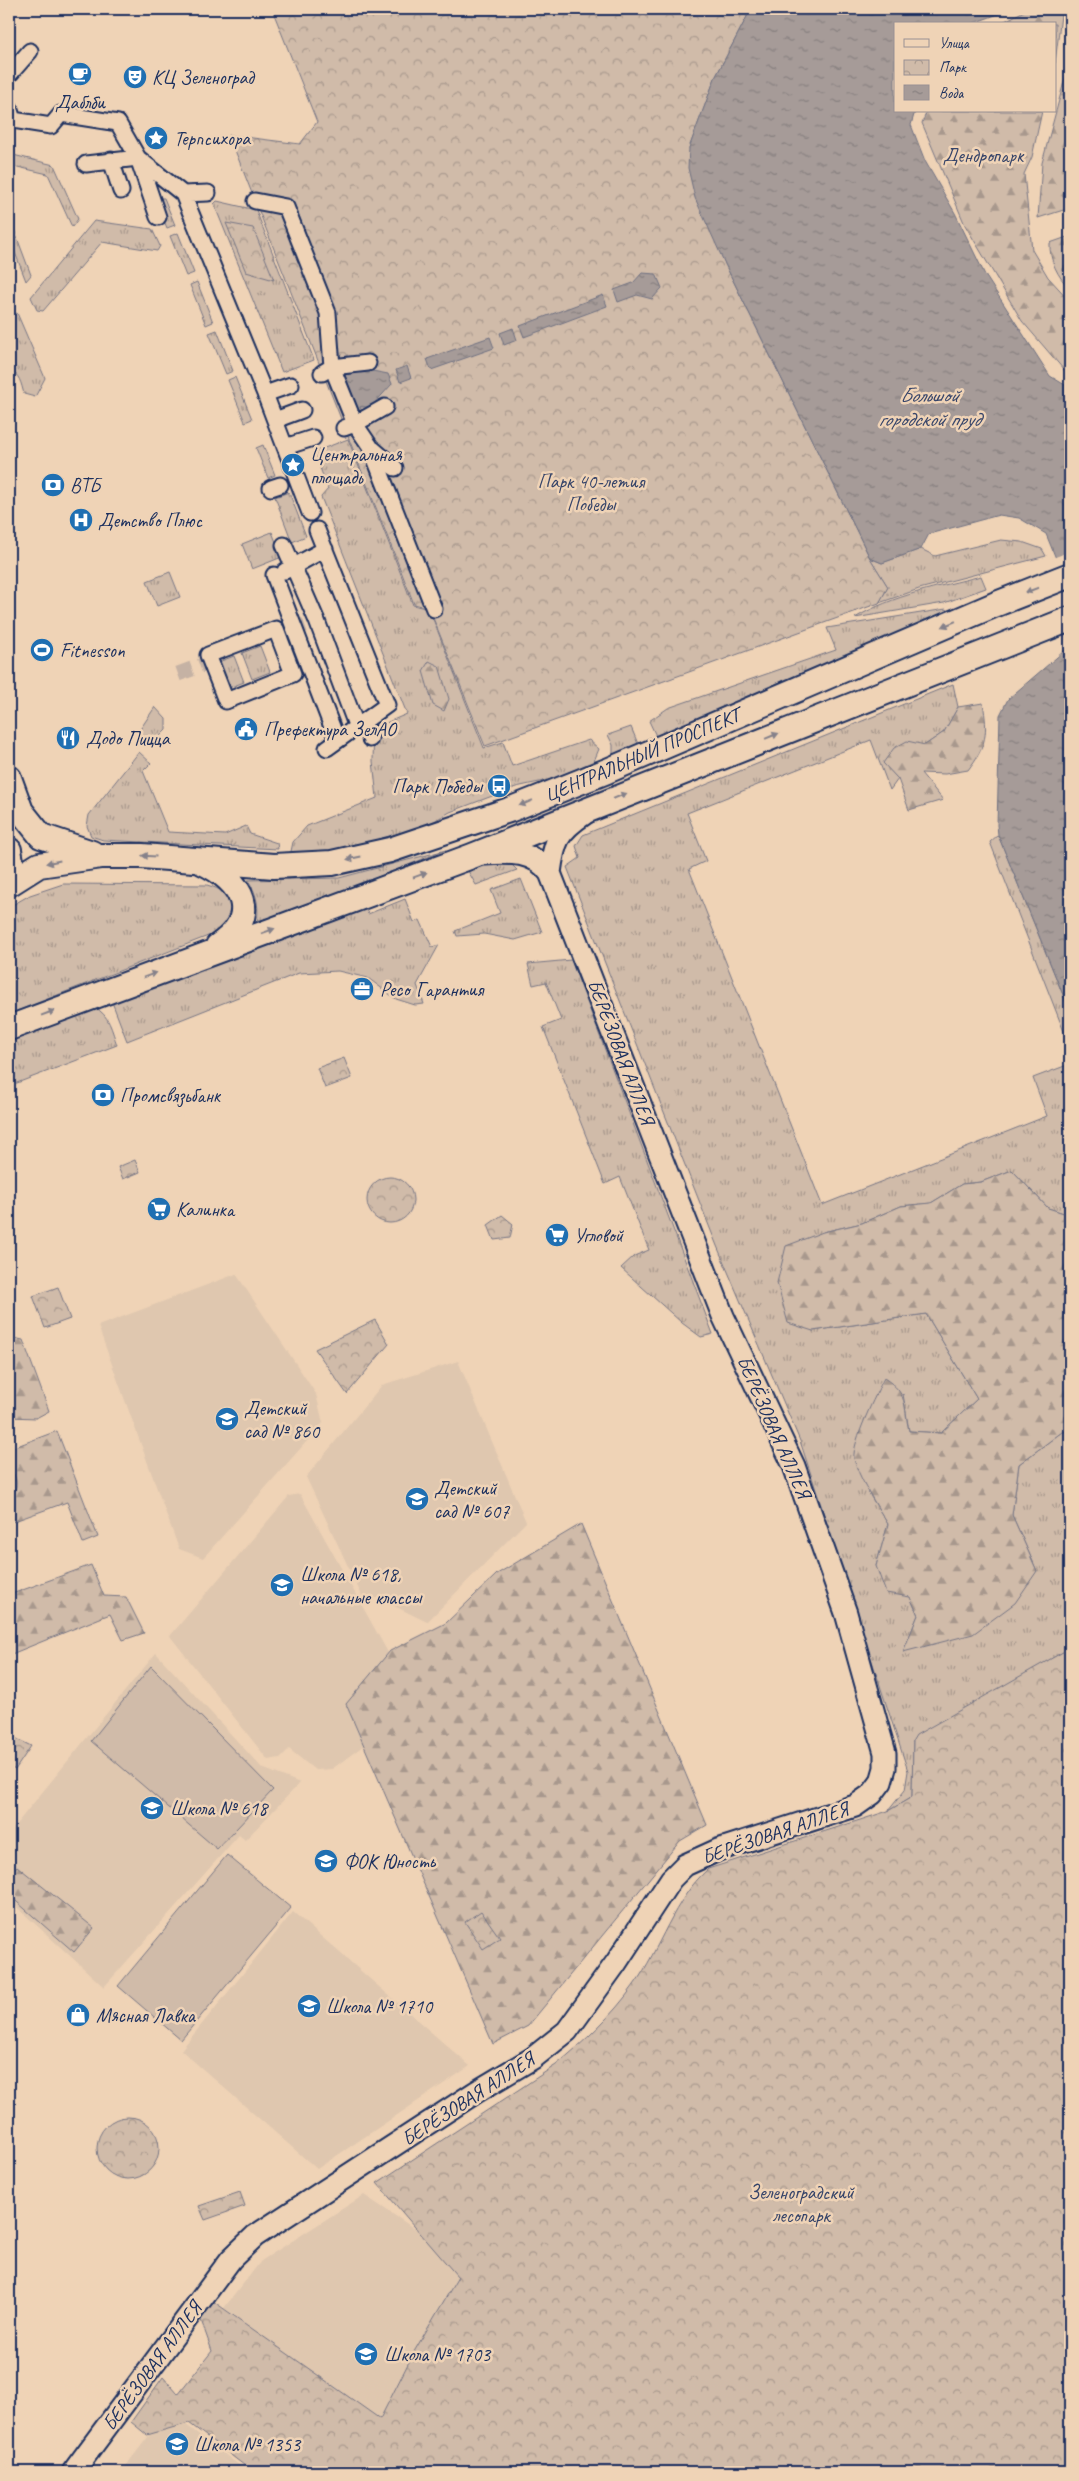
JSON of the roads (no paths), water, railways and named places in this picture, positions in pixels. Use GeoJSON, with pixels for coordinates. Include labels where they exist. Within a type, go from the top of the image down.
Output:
{"type":"FeatureCollection","features":[{"type":"Feature","properties":{"kind":"main road","name":"ЦЕНТРАЛЬНЫЙ ПРОСПЕКТ"},"geometry":{"type":"LineString","coordinates":[[10,869],[101,856],[197,859],[274,866],[332,863],[390,850],[509,810],[607,771],[994,605],[1070,575]]}},
{"type":"Feature","properties":{"kind":"main road","name":"ЦЕНТРАЛЬНЫЙ ПРОСПЕКТ"},"geometry":{"type":"LineString","coordinates":[[9,1028],[472,856],[1070,619]]}},
{"type":"Feature","properties":{"kind":"main road"},"geometry":{"type":"LineString","coordinates":[[9,778],[22,812],[41,836],[101,856]]}},
{"type":"Feature","properties":{"kind":"main road","name":"ЦЕНТРАЛЬНЫЙ ПРОСПЕКТ"},"geometry":{"type":"LineString","coordinates":[[197,859],[214,867],[228,878],[243,900],[244,912],[241,922],[225,942],[206,954]]}},
{"type":"Feature","properties":{"kind":"street"},"geometry":{"type":"LineString","coordinates":[[12,69],[30,51]]}},
{"type":"Feature","properties":{"kind":"street"},"geometry":{"type":"LineString","coordinates":[[9,106],[13,120],[35,127],[51,126],[61,114],[118,123],[138,158],[158,217]]}},
{"type":"Feature","properties":{"kind":"street"},"geometry":{"type":"LineString","coordinates":[[86,164],[138,158],[183,194],[265,394],[310,513]]}},
{"type":"Feature","properties":{"kind":"street"},"geometry":{"type":"LineString","coordinates":[[111,160],[121,191]]}},
{"type":"Feature","properties":{"kind":"street"},"geometry":{"type":"LineString","coordinates":[[183,194],[208,192]]}},
{"type":"Feature","properties":{"kind":"street"},"geometry":{"type":"LineString","coordinates":[[254,201],[286,207],[296,216],[328,313],[327,370],[337,397],[350,426],[395,468]]}},
{"type":"Feature","properties":{"kind":"street"},"geometry":{"type":"LineString","coordinates":[[327,370],[368,363]]}},
{"type":"Feature","properties":{"kind":"street"},"geometry":{"type":"LineString","coordinates":[[265,394],[291,384]]}},
{"type":"Feature","properties":{"kind":"street"},"geometry":{"type":"LineString","coordinates":[[350,426],[385,407]]}},
{"type":"Feature","properties":{"kind":"street"},"geometry":{"type":"LineString","coordinates":[[275,420],[302,410]]}},
{"type":"Feature","properties":{"kind":"street"},"geometry":{"type":"LineString","coordinates":[[285,447],[313,438]]}},
{"type":"Feature","properties":{"kind":"street"},"geometry":{"type":"LineString","coordinates":[[370,446],[427,594],[440,608]]}},
{"type":"Feature","properties":{"kind":"street"},"geometry":{"type":"LineString","coordinates":[[284,545],[284,571],[332,744],[356,725],[387,705],[317,530]]}},
{"type":"Feature","properties":{"kind":"street"},"geometry":{"type":"LineString","coordinates":[[284,571],[325,549]]}},
{"type":"Feature","properties":{"kind":"street"},"geometry":{"type":"LineString","coordinates":[[284,571],[311,623],[356,725],[371,732],[370,739]]}},
{"type":"Feature","properties":{"kind":"street"},"geometry":{"type":"LineString","coordinates":[[276,629],[278,635],[293,674],[226,701],[208,655],[276,629]]}},
{"type":"Feature","properties":{"kind":"street"},"geometry":{"type":"LineString","coordinates":[[550,873],[553,847],[559,836],[574,820],[597,805]]}},
{"type":"Feature","properties":{"kind":"street"},"geometry":{"type":"LineString","coordinates":[[472,856],[509,852],[522,854],[534,858],[550,873]]}},
{"type":"Feature","properties":{"kind":"street","name":"БЕРЁЗОВАЯ АЛЛЕЯ"},"geometry":{"type":"LineString","coordinates":[[73,2472],[230,2259],[255,2236],[476,2092],[533,2058],[567,2032],[616,1964],[671,1879],[684,1865],[718,1850],[855,1806],[872,1794],[881,1782],[886,1768],[885,1753],[876,1718],[846,1614],[805,1494],[783,1439],[723,1316],[550,873]]}},
{"type":"Feature","properties":{"kind":"water","name":"Большой городской пруд"},"geometry":{"type":"Polygon","coordinates":[[[751,9],[1012,9],[976,22],[894,22],[894,112],[915,112],[911,125],[925,161],[955,213],[985,275],[1050,376],[1070,388],[1070,593],[1046,534],[1019,518],[999,515],[929,534],[921,549],[882,563],[870,558],[725,264],[695,198],[688,168],[689,148],[715,78],[751,9]]]}},
{"type":"Feature","properties":{"kind":"water"},"geometry":{"type":"Polygon","coordinates":[[[642,273],[656,274],[662,288],[652,299],[637,295],[618,302],[614,290],[633,283],[642,273]]]}},
{"type":"Feature","properties":{"kind":"water"},"geometry":{"type":"Polygon","coordinates":[[[603,295],[607,306],[524,337],[520,326],[603,295]]]}},
{"type":"Feature","properties":{"kind":"water"},"geometry":{"type":"Polygon","coordinates":[[[513,328],[517,340],[504,345],[500,333],[513,328]]]}},
{"type":"Feature","properties":{"kind":"water"},"geometry":{"type":"Polygon","coordinates":[[[490,337],[494,348],[431,370],[427,359],[490,337]]]}},
{"type":"Feature","properties":{"kind":"water"},"geometry":{"type":"Polygon","coordinates":[[[407,366],[411,378],[400,382],[396,370],[407,366]]]}},
{"type":"Feature","properties":{"kind":"water"},"geometry":{"type":"Polygon","coordinates":[[[357,368],[388,374],[392,384],[371,407],[360,407],[362,411],[356,410],[343,379],[347,373],[348,375],[357,368]]]}},
{"type":"Feature","properties":{"kind":"water"},"geometry":{"type":"Polygon","coordinates":[[[1070,646],[1070,1012],[998,835],[997,825],[1000,715],[1008,699],[1070,646]]]}},
{"type":"Feature","properties":{"kind":"tunnel"},"geometry":{"type":"LineString","coordinates":[[278,635],[305,625]]}},
{"type":"Feature","properties":{"kind":"tunnel"},"geometry":{"type":"LineString","coordinates":[[178,674],[211,662]]}},
{"type":"Feature","properties":{"kind":"place","name":"Даблби"},"geometry":{"type":"Point","coordinates":[80,74]}},
{"type":"Feature","properties":{"kind":"place","name":"КЦ Зеленоград"},"geometry":{"type":"Point","coordinates":[135,77]}},
{"type":"Feature","properties":{"kind":"place","name":"Терпсихора"},"geometry":{"type":"Point","coordinates":[156,138]}},
{"type":"Feature","properties":{"kind":"place","name":"Центральная площадь"},"geometry":{"type":"Point","coordinates":[293,465]}},
{"type":"Feature","properties":{"kind":"place","name":"ВТБ"},"geometry":{"type":"Point","coordinates":[53,485]}},
{"type":"Feature","properties":{"kind":"place","name":"Детство Плюс"},"geometry":{"type":"Point","coordinates":[81,520]}},
{"type":"Feature","properties":{"kind":"place","name":"Fitnesson"},"geometry":{"type":"Point","coordinates":[42,650]}},
{"type":"Feature","properties":{"kind":"place","name":"Префектура ЗелАО"},"geometry":{"type":"Point","coordinates":[246,729]}},
{"type":"Feature","properties":{"kind":"place","name":"Додо Пицца"},"geometry":{"type":"Point","coordinates":[68,738]}},
{"type":"Feature","properties":{"kind":"place","name":"Парк Победы"},"geometry":{"type":"Point","coordinates":[499,786]}},
{"type":"Feature","properties":{"kind":"place","name":"Ресо Гарантия"},"geometry":{"type":"Point","coordinates":[362,989]}},
{"type":"Feature","properties":{"kind":"place","name":"Промсвязьбанк"},"geometry":{"type":"Point","coordinates":[103,1095]}},
{"type":"Feature","properties":{"kind":"place","name":"Калинка"},"geometry":{"type":"Point","coordinates":[159,1209]}},
{"type":"Feature","properties":{"kind":"place","name":"Угловой"},"geometry":{"type":"Point","coordinates":[557,1235]}},
{"type":"Feature","properties":{"kind":"place","name":"Детский сад № 860"},"geometry":{"type":"Point","coordinates":[227,1419]}},
{"type":"Feature","properties":{"kind":"place","name":"Детский сад № 607"},"geometry":{"type":"Point","coordinates":[417,1499]}},
{"type":"Feature","properties":{"kind":"place","name":"Школа № 618, начальные классы"},"geometry":{"type":"Point","coordinates":[282,1585]}},
{"type":"Feature","properties":{"kind":"place","name":"Школа № 618"},"geometry":{"type":"Point","coordinates":[152,1808]}},
{"type":"Feature","properties":{"kind":"place","name":"ФОК Юность"},"geometry":{"type":"Point","coordinates":[326,1861]}},
{"type":"Feature","properties":{"kind":"place","name":"Школа № 1710"},"geometry":{"type":"Point","coordinates":[309,2006]}},
{"type":"Feature","properties":{"kind":"place","name":"Мясная Лавка"},"geometry":{"type":"Point","coordinates":[78,2015]}},
{"type":"Feature","properties":{"kind":"place","name":"Школа № 1703"},"geometry":{"type":"Point","coordinates":[366,2354]}},
{"type":"Feature","properties":{"kind":"place","name":"Школа № 1353"},"geometry":{"type":"Point","coordinates":[177,2444]}},
{"type":"Feature","properties":{"kind":"park label","name":"Дендропарк"},"geometry":{"type":"Point","coordinates":[983,155]}},
{"type":"Feature","properties":{"kind":"park label","name":"Парк 40-летия Победы"},"geometry":{"type":"Point","coordinates":[591,492]}},
{"type":"Feature","properties":{"kind":"park label","name":"Зеленоградский лесопарк"},"geometry":{"type":"Point","coordinates":[801,2204]}}]}
